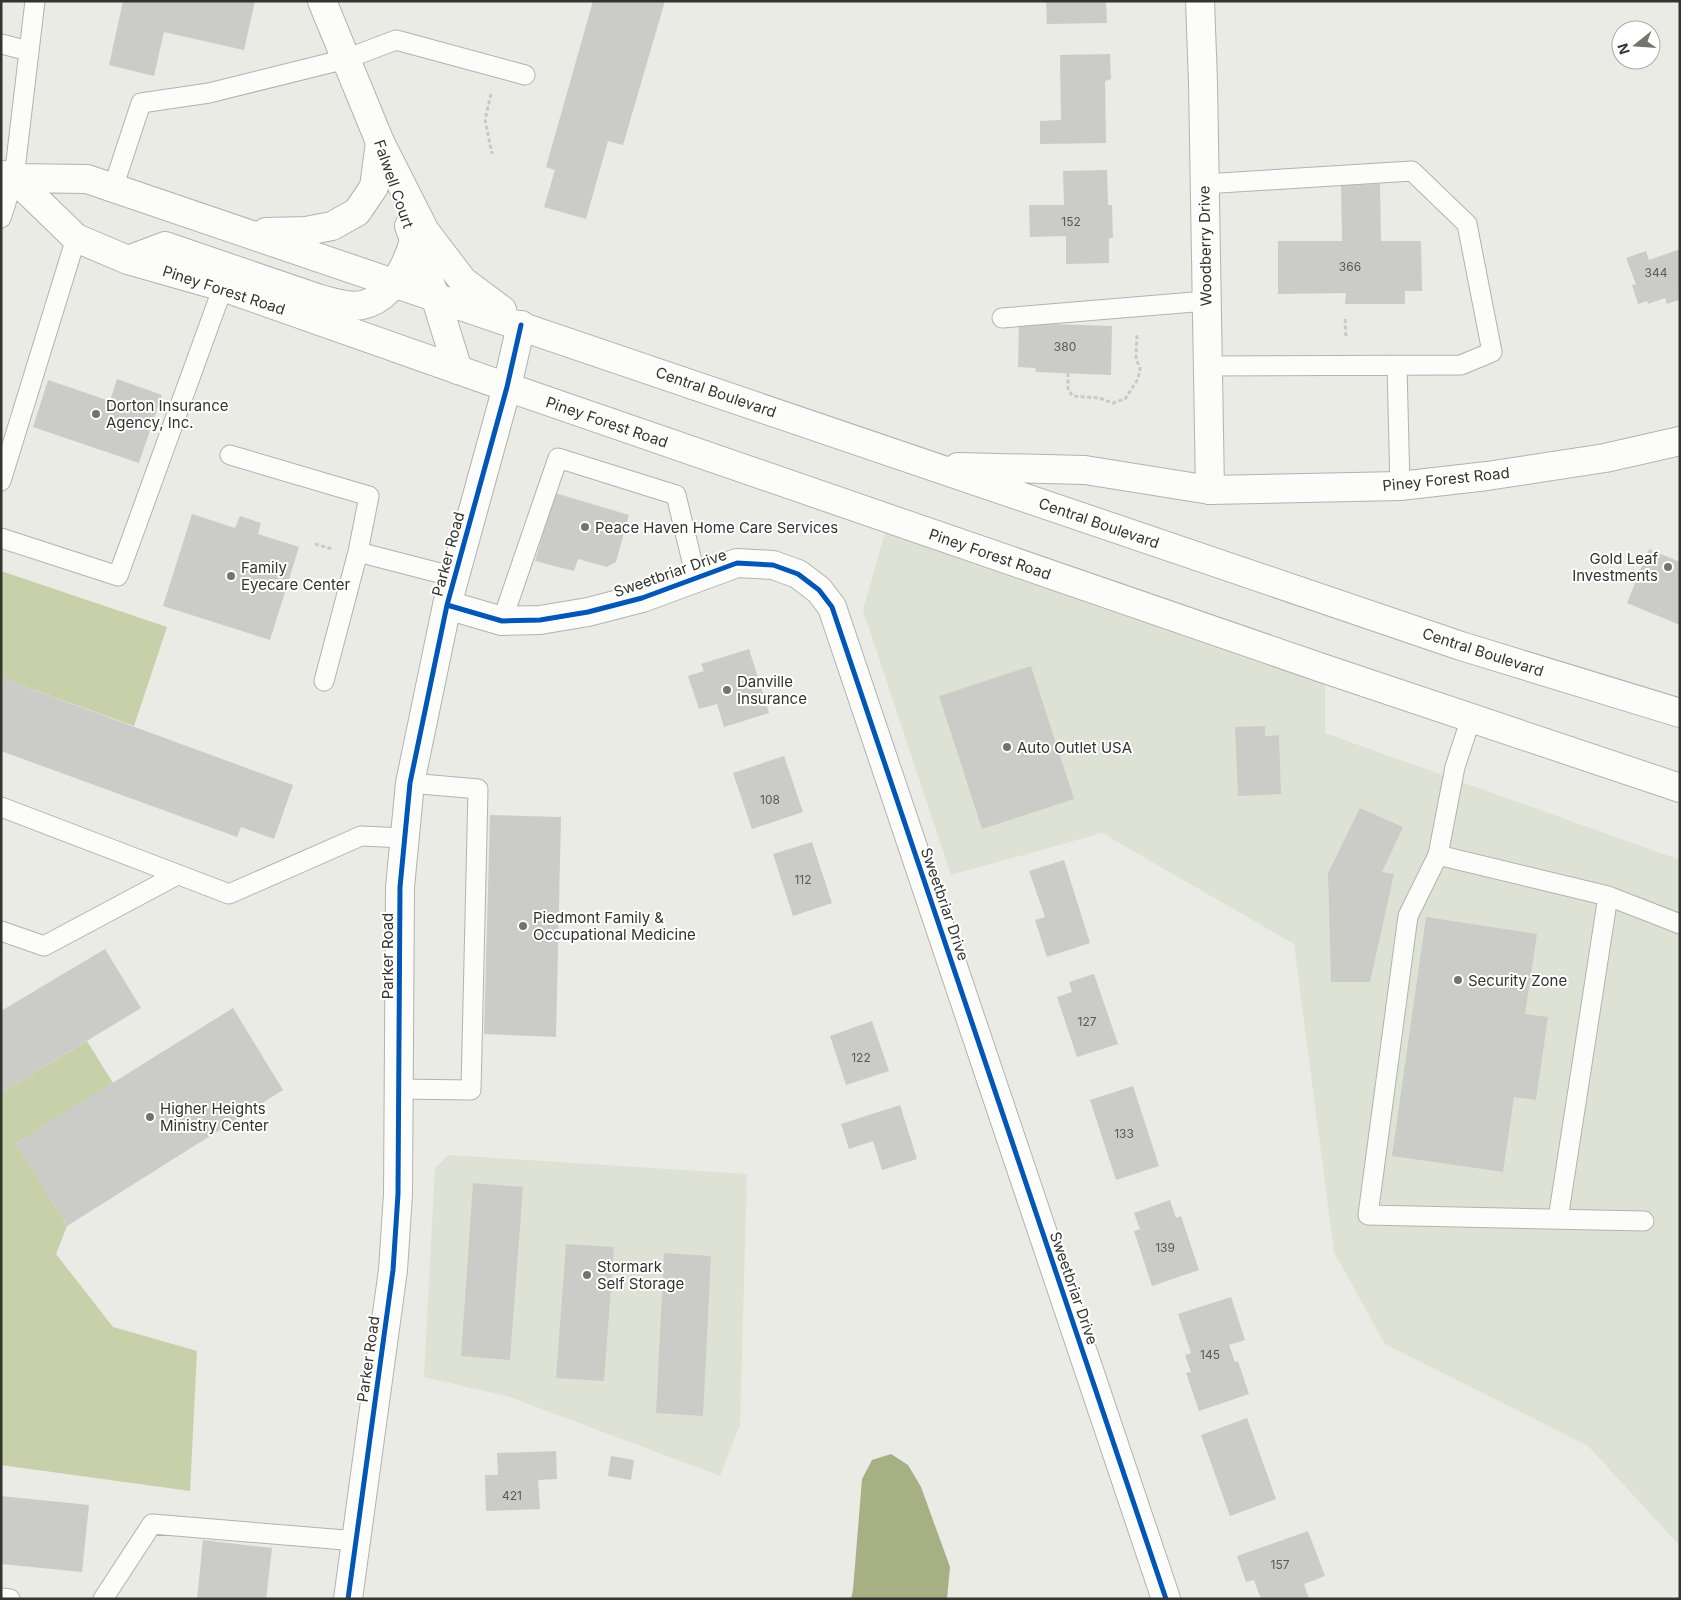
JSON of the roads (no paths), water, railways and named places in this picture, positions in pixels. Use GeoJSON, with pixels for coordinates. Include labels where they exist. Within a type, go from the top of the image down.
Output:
{"type":"FeatureCollection","features":[{"type":"Feature","properties":{"kind":"main road","name":"Falwell Court"},"geometry":{"type":"LineString","coordinates":[[322,1],[380,142],[435,296],[458,370]]}},
{"type":"Feature","properties":{"kind":"main road","name":"Woodberry Drive"},"geometry":{"type":"LineString","coordinates":[[1200,1],[1210,490]]}},
{"type":"Feature","properties":{"kind":"main road"},"geometry":{"type":"LineString","coordinates":[[245,232],[306,231],[332,226],[357,212],[374,187],[380,142]]}},
{"type":"Feature","properties":{"kind":"main road"},"geometry":{"type":"LineString","coordinates":[[380,142],[425,231],[457,274],[463,281],[521,325]]}},
{"type":"Feature","properties":{"kind":"main road"},"geometry":{"type":"LineString","coordinates":[[8,176],[87,179],[521,325]]}},
{"type":"Feature","properties":{"kind":"main road","name":"Piney Forest Road"},"geometry":{"type":"LineString","coordinates":[[8,176],[76,238],[128,260],[223,287],[507,387],[1471,718]]}},
{"type":"Feature","properties":{"kind":"main road"},"geometry":{"type":"LineString","coordinates":[[128,260],[165,246],[320,300],[361,305],[376,300],[387,292],[409,257],[414,241]]}},
{"type":"Feature","properties":{"kind":"main road","name":"Parker Road"},"geometry":{"type":"LineString","coordinates":[[348,1599],[393,1270],[398,1194],[400,887],[410,783],[448,605],[507,387],[521,325]]}},
{"type":"Feature","properties":{"kind":"main road","name":"Central Boulevard"},"geometry":{"type":"LineString","coordinates":[[521,325],[931,467],[1452,643],[1680,713]]}},
{"type":"Feature","properties":{"kind":"main road","name":"Piney Forest Road"},"geometry":{"type":"LineString","coordinates":[[931,467],[1085,470],[1210,490],[1400,486],[1487,476],[1595,459],[1680,441]]}},
{"type":"Feature","properties":{"kind":"main road","name":"Sweetbriar Drive"},"geometry":{"type":"LineString","coordinates":[[448,605],[502,621],[540,620],[588,612],[642,598],[737,564],[773,565],[798,574],[819,590],[832,607],[1166,1599]]}},
{"type":"Feature","properties":{"kind":"main road"},"geometry":{"type":"LineString","coordinates":[[1471,718],[1680,788]]}},
{"type":"Feature","properties":{"kind":"lane"},"geometry":{"type":"LineString","coordinates":[[1,218],[29,50],[35,1]]}},
{"type":"Feature","properties":{"kind":"lane"},"geometry":{"type":"LineString","coordinates":[[113,188],[141,103],[209,94],[346,59],[396,40],[525,75]]}},
{"type":"Feature","properties":{"kind":"lane"},"geometry":{"type":"LineString","coordinates":[[1,44],[29,50]]}},
{"type":"Feature","properties":{"kind":"lane"},"geometry":{"type":"LineString","coordinates":[[1204,184],[1412,171],[1467,224],[1492,352],[1461,365],[1207,366]]}},
{"type":"Feature","properties":{"kind":"lane"},"geometry":{"type":"LineString","coordinates":[[1,481],[76,238]]}},
{"type":"Feature","properties":{"kind":"lane"},"geometry":{"type":"LineString","coordinates":[[1,538],[118,576],[223,287]]}},
{"type":"Feature","properties":{"kind":"lane"},"geometry":{"type":"LineString","coordinates":[[1002,318],[1206,301]]}},
{"type":"Feature","properties":{"kind":"lane"},"geometry":{"type":"LineString","coordinates":[[1397,366],[1400,486]]}},
{"type":"Feature","properties":{"kind":"lane"},"geometry":{"type":"LineString","coordinates":[[230,455],[369,496],[358,552],[324,681]]}},
{"type":"Feature","properties":{"kind":"lane"},"geometry":{"type":"LineString","coordinates":[[502,621],[558,458],[676,495],[696,578]]}},
{"type":"Feature","properties":{"kind":"lane"},"geometry":{"type":"LineString","coordinates":[[358,552],[455,577]]}},
{"type":"Feature","properties":{"kind":"lane"},"geometry":{"type":"LineString","coordinates":[[1471,718],[1454,767],[1438,855],[1408,916],[1368,1215],[1644,1221]]}},
{"type":"Feature","properties":{"kind":"lane"},"geometry":{"type":"LineString","coordinates":[[398,1089],[471,1090],[478,789],[410,783]]}},
{"type":"Feature","properties":{"kind":"lane"},"geometry":{"type":"LineString","coordinates":[[1,807],[230,894],[361,836],[405,838]]}},
{"type":"Feature","properties":{"kind":"lane"},"geometry":{"type":"LineString","coordinates":[[1438,855],[1608,896],[1680,924]]}},
{"type":"Feature","properties":{"kind":"lane"},"geometry":{"type":"LineString","coordinates":[[1,931],[44,946],[177,875]]}},
{"type":"Feature","properties":{"kind":"lane"},"geometry":{"type":"LineString","coordinates":[[1558,1219],[1608,896]]}},
{"type":"Feature","properties":{"kind":"lane"},"geometry":{"type":"LineString","coordinates":[[103,1599],[152,1524],[356,1541]]}},
{"type":"Feature","properties":{"kind":"lane"},"geometry":{"type":"LineString","coordinates":[[1,1598],[10,1599]]}},
{"type":"Feature","properties":{"kind":"place","name":"Dorton Insurance Agency, Inc."},"geometry":{"type":"Point","coordinates":[96,414]}},
{"type":"Feature","properties":{"kind":"place","name":"Peace Haven Home Care Services"},"geometry":{"type":"Point","coordinates":[585,527]}},
{"type":"Feature","properties":{"kind":"place","name":"Gold Leaf Investments"},"geometry":{"type":"Point","coordinates":[1668,567]}},
{"type":"Feature","properties":{"kind":"place","name":"Family Eyecare Center"},"geometry":{"type":"Point","coordinates":[231,576]}},
{"type":"Feature","properties":{"kind":"place","name":"Danville Insurance"},"geometry":{"type":"Point","coordinates":[727,690]}},
{"type":"Feature","properties":{"kind":"place","name":"Auto Outlet USA"},"geometry":{"type":"Point","coordinates":[1007,747]}},
{"type":"Feature","properties":{"kind":"place","name":"Piedmont Family & Occupational Medicine"},"geometry":{"type":"Point","coordinates":[523,926]}},
{"type":"Feature","properties":{"kind":"place","name":"Security Zone"},"geometry":{"type":"Point","coordinates":[1458,980]}},
{"type":"Feature","properties":{"kind":"place","name":"Higher Heights Ministry Center"},"geometry":{"type":"Point","coordinates":[150,1117]}},
{"type":"Feature","properties":{"kind":"place","name":"Stormark Self Storage"},"geometry":{"type":"Point","coordinates":[587,1275]}}]}
